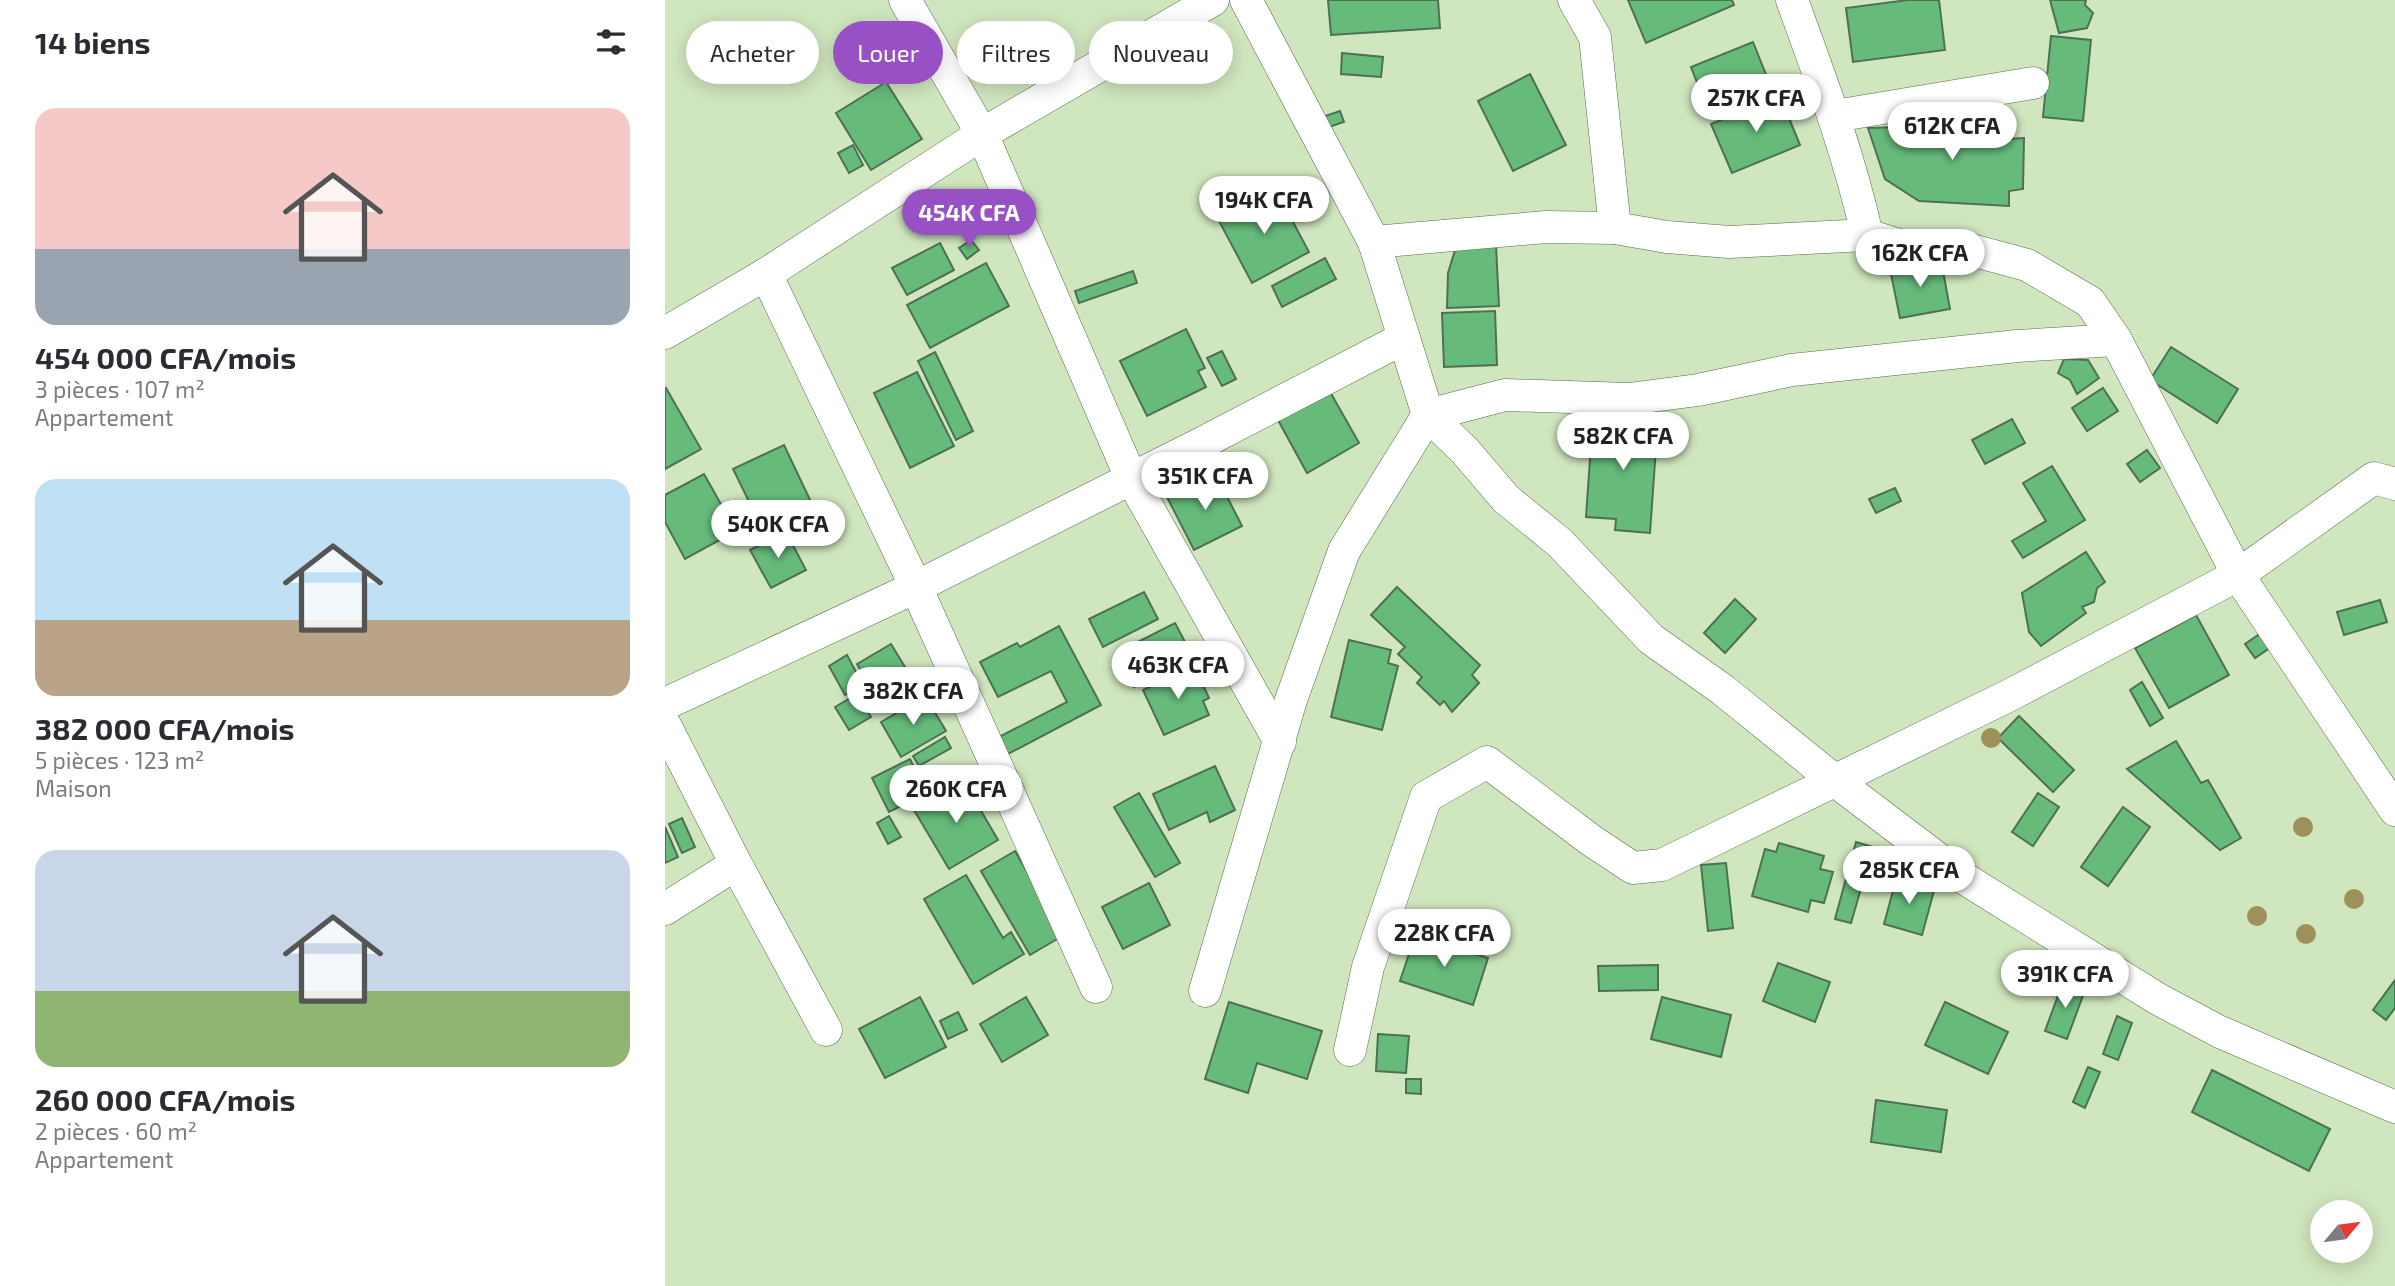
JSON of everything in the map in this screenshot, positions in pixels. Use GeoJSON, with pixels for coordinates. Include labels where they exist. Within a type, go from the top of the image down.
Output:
{"type":"FeatureCollection","features":[{"type":"Feature","properties":{"kind":"street"},"geometry":{"type":"LineString","coordinates":[[905,0],[982,134],[1131,478],[1280,742]]}},
{"type":"Feature","properties":{"kind":"street"},"geometry":{"type":"LineString","coordinates":[[665,333],[766,274],[982,134],[1213,0]]}},
{"type":"Feature","properties":{"kind":"street"},"geometry":{"type":"LineString","coordinates":[[1246,0],[1374,242],[1427,415],[1465,451],[1506,499],[1560,543],[1651,639],[1723,690],[1834,780],[1962,877],[2158,999],[2220,1032],[2395,1107]]}},
{"type":"Feature","properties":{"kind":"street"},"geometry":{"type":"LineString","coordinates":[[1574,0],[1595,37],[1615,228]]}},
{"type":"Feature","properties":{"kind":"street"},"geometry":{"type":"LineString","coordinates":[[1791,0],[1835,117],[1857,188],[1867,235]]}},
{"type":"Feature","properties":{"kind":"street"},"geometry":{"type":"LineString","coordinates":[[1835,117],[2033,83]]}},
{"type":"Feature","properties":{"kind":"street"},"geometry":{"type":"LineString","coordinates":[[1374,242],[1546,227],[1615,228],[1668,237],[1728,242],[1867,235],[1915,250],[1964,248],[2027,265],[2090,302],[2116,340],[2238,575],[2395,810]]}},
{"type":"Feature","properties":{"kind":"street"},"geometry":{"type":"LineString","coordinates":[[766,274],[916,587],[1096,986]]}},
{"type":"Feature","properties":{"kind":"street"},"geometry":{"type":"LineString","coordinates":[[826,1030],[736,864],[666,725],[916,587],[1404,338]]}},
{"type":"Feature","properties":{"kind":"street"},"geometry":{"type":"LineString","coordinates":[[1205,990],[1291,700],[1344,551],[1427,415],[1505,395],[1629,399],[1698,390],[1792,370],[2017,345],[2116,340]]}},
{"type":"Feature","properties":{"kind":"street"},"geometry":{"type":"LineString","coordinates":[[1350,1050],[1368,967],[1426,797],[1487,762],[1592,841],[1633,868],[1662,865],[2010,695],[2238,575],[2374,478],[2395,484]]}},
{"type":"Feature","properties":{"kind":"street"},"geometry":{"type":"LineString","coordinates":[[665,909],[736,864]]}},
{"type":"Feature","properties":{"kind":"building"},"geometry":{"type":"Polygon","coordinates":[[[1328,0],[1438,0],[1440,28],[1331,35],[1328,0]]]}},
{"type":"Feature","properties":{"kind":"building"},"geometry":{"type":"Polygon","coordinates":[[[1628,0],[1732,0],[1734,5],[1646,43],[1628,0]]]}},
{"type":"Feature","properties":{"kind":"building"},"geometry":{"type":"Polygon","coordinates":[[[1908,0],[1939,0],[1945,50],[1853,62],[1846,8],[1908,0]]]}},
{"type":"Feature","properties":{"kind":"building"},"geometry":{"type":"Polygon","coordinates":[[[2050,0],[2086,0],[2085,5],[2093,13],[2087,28],[2059,33],[2050,0]]]}},
{"type":"Feature","properties":{"kind":"building"},"geometry":{"type":"Polygon","coordinates":[[[2051,36],[2091,40],[2083,121],[2043,117],[2051,36]]]}},
{"type":"Feature","properties":{"kind":"building"},"geometry":{"type":"Polygon","coordinates":[[[1753,42],[1773,92],[1710,116],[1691,67],[1753,42]]]}},
{"type":"Feature","properties":{"kind":"building"},"geometry":{"type":"Polygon","coordinates":[[[1342,53],[1383,57],[1381,77],[1341,74],[1342,53]]]}},
{"type":"Feature","properties":{"kind":"building"},"geometry":{"type":"Polygon","coordinates":[[[1530,74],[1566,145],[1513,171],[1478,101],[1530,74]]]}},
{"type":"Feature","properties":{"kind":"building"},"geometry":{"type":"Polygon","coordinates":[[[883,84],[887,84],[922,139],[871,170],[836,113],[883,84]]]}},
{"type":"Feature","properties":{"kind":"building"},"geometry":{"type":"Polygon","coordinates":[[[1780,96],[1800,145],[1732,173],[1711,124],[1780,96]]]}},
{"type":"Feature","properties":{"kind":"building"},"geometry":{"type":"Polygon","coordinates":[[[1340,111],[1344,122],[1326,128],[1322,117],[1340,111]]]}},
{"type":"Feature","properties":{"kind":"building"},"geometry":{"type":"Polygon","coordinates":[[[2006,124],[2008,139],[2024,138],[2023,189],[2009,191],[2009,206],[1919,201],[1885,179],[1868,128],[2006,124]]]}},
{"type":"Feature","properties":{"kind":"building"},"geometry":{"type":"Polygon","coordinates":[[[853,145],[863,165],[849,173],[838,153],[853,145]]]}},
{"type":"Feature","properties":{"kind":"building"},"geometry":{"type":"Polygon","coordinates":[[[1275,188],[1309,252],[1252,283],[1218,219],[1275,188]]]}},
{"type":"Feature","properties":{"kind":"building"},"geometry":{"type":"Polygon","coordinates":[[[971,240],[979,250],[967,259],[959,248],[971,240]]]}},
{"type":"Feature","properties":{"kind":"building"},"geometry":{"type":"Polygon","coordinates":[[[940,243],[954,270],[907,295],[892,268],[940,243]]]}},
{"type":"Feature","properties":{"kind":"building"},"geometry":{"type":"Polygon","coordinates":[[[1496,245],[1499,306],[1447,308],[1448,273],[1456,247],[1496,245]]]}},
{"type":"Feature","properties":{"kind":"building"},"geometry":{"type":"Polygon","coordinates":[[[1325,258],[1336,279],[1282,307],[1272,286],[1325,258]]]}},
{"type":"Feature","properties":{"kind":"building"},"geometry":{"type":"Polygon","coordinates":[[[1941,260],[1950,309],[1900,318],[1890,269],[1941,260]]]}},
{"type":"Feature","properties":{"kind":"building"},"geometry":{"type":"Polygon","coordinates":[[[986,263],[1009,306],[930,348],[907,305],[986,263]]]}},
{"type":"Feature","properties":{"kind":"building"},"geometry":{"type":"Polygon","coordinates":[[[1133,271],[1137,283],[1079,303],[1075,291],[1133,271]]]}},
{"type":"Feature","properties":{"kind":"building"},"geometry":{"type":"Polygon","coordinates":[[[1495,311],[1497,365],[1444,367],[1442,313],[1495,311]]]}},
{"type":"Feature","properties":{"kind":"building"},"geometry":{"type":"Polygon","coordinates":[[[1186,329],[1205,368],[1198,371],[1206,387],[1147,416],[1120,361],[1186,329]]]}},
{"type":"Feature","properties":{"kind":"building"},"geometry":{"type":"Polygon","coordinates":[[[2171,347],[2238,389],[2217,423],[2150,380],[2171,347]]]}},
{"type":"Feature","properties":{"kind":"building"},"geometry":{"type":"Polygon","coordinates":[[[1222,351],[1236,379],[1222,386],[1207,358],[1222,351]]]}},
{"type":"Feature","properties":{"kind":"building"},"geometry":{"type":"Polygon","coordinates":[[[935,352],[973,431],[956,440],[918,361],[935,352]]]}},
{"type":"Feature","properties":{"kind":"building"},"geometry":{"type":"Polygon","coordinates":[[[2064,359],[2088,360],[2099,378],[2077,394],[2070,380],[2058,373],[2064,359]]]}},
{"type":"Feature","properties":{"kind":"building"},"geometry":{"type":"Polygon","coordinates":[[[917,372],[954,446],[910,468],[874,393],[917,372]]]}},
{"type":"Feature","properties":{"kind":"building"},"geometry":{"type":"Polygon","coordinates":[[[2103,388],[2118,411],[2087,431],[2072,408],[2103,388]]]}},
{"type":"Feature","properties":{"kind":"building"},"geometry":{"type":"Polygon","coordinates":[[[665,389],[701,449],[665,469],[665,389]]]}},
{"type":"Feature","properties":{"kind":"building"},"geometry":{"type":"Polygon","coordinates":[[[1329,390],[1359,443],[1307,473],[1278,420],[1329,390]]]}},
{"type":"Feature","properties":{"kind":"building"},"geometry":{"type":"Polygon","coordinates":[[[1593,415],[1658,420],[1650,533],[1615,530],[1616,519],[1586,517],[1593,415]]]}},
{"type":"Feature","properties":{"kind":"building"},"geometry":{"type":"Polygon","coordinates":[[[2012,419],[2025,443],[1985,464],[1972,440],[2012,419]]]}},
{"type":"Feature","properties":{"kind":"building"},"geometry":{"type":"Polygon","coordinates":[[[784,445],[812,504],[762,528],[733,469],[784,445]]]}},
{"type":"Feature","properties":{"kind":"building"},"geometry":{"type":"Polygon","coordinates":[[[2147,450],[2160,468],[2140,482],[2127,464],[2147,450]]]}},
{"type":"Feature","properties":{"kind":"building"},"geometry":{"type":"Polygon","coordinates":[[[2052,466],[2085,520],[2023,558],[2012,541],[2046,521],[2023,483],[2052,466]]]}},
{"type":"Feature","properties":{"kind":"building"},"geometry":{"type":"Polygon","coordinates":[[[1215,473],[1242,526],[1194,550],[1167,497],[1215,473]]]}},
{"type":"Feature","properties":{"kind":"building"},"geometry":{"type":"Polygon","coordinates":[[[704,474],[736,531],[685,559],[665,522],[665,495],[704,474]]]}},
{"type":"Feature","properties":{"kind":"building"},"geometry":{"type":"Polygon","coordinates":[[[1895,488],[1901,501],[1876,513],[1869,499],[1895,488]]]}},
{"type":"Feature","properties":{"kind":"building"},"geometry":{"type":"Polygon","coordinates":[[[786,532],[806,570],[771,588],[750,550],[786,532]]]}},
{"type":"Feature","properties":{"kind":"building"},"geometry":{"type":"Polygon","coordinates":[[[2086,552],[2105,582],[2097,588],[2094,602],[2082,607],[2086,613],[2041,646],[2029,632],[2022,593],[2086,552]]]}},
{"type":"Feature","properties":{"kind":"building"},"geometry":{"type":"Polygon","coordinates":[[[1397,587],[1480,665],[1472,675],[1479,683],[1452,712],[1444,701],[1440,705],[1417,683],[1422,677],[1398,654],[1405,647],[1371,615],[1397,587]]]}},
{"type":"Feature","properties":{"kind":"building"},"geometry":{"type":"Polygon","coordinates":[[[1144,592],[1158,619],[1103,647],[1089,619],[1144,592]]]}},
{"type":"Feature","properties":{"kind":"building"},"geometry":{"type":"Polygon","coordinates":[[[1735,599],[1756,619],[1725,653],[1704,633],[1735,599]]]}},
{"type":"Feature","properties":{"kind":"building"},"geometry":{"type":"Polygon","coordinates":[[[2380,600],[2387,622],[2344,635],[2337,612],[2380,600]]]}},
{"type":"Feature","properties":{"kind":"building"},"geometry":{"type":"Polygon","coordinates":[[[2196,615],[2229,675],[2169,708],[2135,648],[2196,615]]]}},
{"type":"Feature","properties":{"kind":"building"},"geometry":{"type":"Polygon","coordinates":[[[1175,623],[1193,657],[1134,687],[1116,653],[1175,623]]]}},
{"type":"Feature","properties":{"kind":"building"},"geometry":{"type":"Polygon","coordinates":[[[1059,626],[1101,705],[1008,754],[999,737],[1067,702],[1051,671],[998,697],[980,662],[1017,643],[1020,647],[1059,626]]]}},
{"type":"Feature","properties":{"kind":"building"},"geometry":{"type":"Polygon","coordinates":[[[2267,629],[2277,643],[2255,658],[2245,644],[2267,629]]]}},
{"type":"Feature","properties":{"kind":"building"},"geometry":{"type":"Polygon","coordinates":[[[1349,640],[1391,650],[1388,663],[1398,666],[1382,730],[1331,717],[1349,640]]]}},
{"type":"Feature","properties":{"kind":"building"},"geometry":{"type":"Polygon","coordinates":[[[891,644],[914,682],[880,702],[857,664],[891,644]]]}},
{"type":"Feature","properties":{"kind":"building"},"geometry":{"type":"Polygon","coordinates":[[[847,655],[863,685],[845,695],[829,666],[847,655]]]}},
{"type":"Feature","properties":{"kind":"building"},"geometry":{"type":"Polygon","coordinates":[[[1195,667],[1209,698],[1203,701],[1209,715],[1164,735],[1143,690],[1195,667]]]}},
{"type":"Feature","properties":{"kind":"building"},"geometry":{"type":"Polygon","coordinates":[[[2142,682],[2163,718],[2150,726],[2130,690],[2142,682]]]}},
{"type":"Feature","properties":{"kind":"building"},"geometry":{"type":"Polygon","coordinates":[[[857,694],[871,717],[849,730],[835,707],[857,694]]]}},
{"type":"Feature","properties":{"kind":"building"},"geometry":{"type":"Polygon","coordinates":[[[925,696],[946,731],[901,757],[881,722],[925,696]]]}},
{"type":"Feature","properties":{"kind":"building"},"geometry":{"type":"Polygon","coordinates":[[[2019,716],[2074,770],[2053,792],[1998,738],[2019,716]]]}},
{"type":"Feature","properties":{"kind":"building"},"geometry":{"type":"Polygon","coordinates":[[[945,737],[951,748],[919,766],[913,756],[945,737]]]}},
{"type":"Feature","properties":{"kind":"building"},"geometry":{"type":"Polygon","coordinates":[[[2176,741],[2201,783],[2208,780],[2241,838],[2220,850],[2127,769],[2176,741]]]}},
{"type":"Feature","properties":{"kind":"building"},"geometry":{"type":"Polygon","coordinates":[[[910,759],[927,793],[889,812],[872,778],[910,759]]]}},
{"type":"Feature","properties":{"kind":"building"},"geometry":{"type":"Polygon","coordinates":[[[1215,766],[1235,810],[1210,822],[1207,812],[1169,830],[1153,794],[1215,766]]]}},
{"type":"Feature","properties":{"kind":"building"},"geometry":{"type":"Polygon","coordinates":[[[963,780],[998,840],[949,869],[914,810],[963,780]]]}},
{"type":"Feature","properties":{"kind":"building"},"geometry":{"type":"Polygon","coordinates":[[[1139,793],[1180,863],[1155,877],[1114,807],[1139,793]]]}},
{"type":"Feature","properties":{"kind":"building"},"geometry":{"type":"Polygon","coordinates":[[[2038,793],[2059,807],[2033,846],[2012,832],[2038,793]]]}},
{"type":"Feature","properties":{"kind":"building"},"geometry":{"type":"Polygon","coordinates":[[[2123,807],[2150,827],[2108,886],[2081,867],[2123,807]]]}},
{"type":"Feature","properties":{"kind":"building"},"geometry":{"type":"Polygon","coordinates":[[[889,816],[901,837],[888,844],[877,823],[889,816]]]}},
{"type":"Feature","properties":{"kind":"building"},"geometry":{"type":"Polygon","coordinates":[[[682,818],[695,847],[682,853],[669,824],[682,818]]]}},
{"type":"Feature","properties":{"kind":"building"},"geometry":{"type":"Polygon","coordinates":[[[665,827],[678,857],[665,863],[665,827]]]}},
{"type":"Feature","properties":{"kind":"building"},"geometry":{"type":"Polygon","coordinates":[[[1856,842],[1873,847],[1851,923],[1835,919],[1856,842]]]}},
{"type":"Feature","properties":{"kind":"building"},"geometry":{"type":"Polygon","coordinates":[[[1779,843],[1824,856],[1820,869],[1833,872],[1824,903],[1811,900],[1808,912],[1752,896],[1765,849],[1776,852],[1779,843]]]}},
{"type":"Feature","properties":{"kind":"building"},"geometry":{"type":"Polygon","coordinates":[[[1015,851],[1064,935],[1030,955],[981,871],[1015,851]]]}},
{"type":"Feature","properties":{"kind":"building"},"geometry":{"type":"Polygon","coordinates":[[[1726,863],[1733,928],[1708,931],[1701,865],[1726,863]]]}},
{"type":"Feature","properties":{"kind":"building"},"geometry":{"type":"Polygon","coordinates":[[[966,875],[1003,938],[1011,932],[1024,954],[973,984],[924,899],[966,875]]]}},
{"type":"Feature","properties":{"kind":"building"},"geometry":{"type":"Polygon","coordinates":[[[1897,876],[1935,887],[1922,935],[1884,924],[1897,876]]]}},
{"type":"Feature","properties":{"kind":"building"},"geometry":{"type":"Polygon","coordinates":[[[1149,883],[1170,925],[1123,949],[1102,907],[1149,883]]]}},
{"type":"Feature","properties":{"kind":"building"},"geometry":{"type":"Polygon","coordinates":[[[1416,933],[1488,958],[1473,1005],[1400,981],[1416,933]]]}},
{"type":"Feature","properties":{"kind":"building"},"geometry":{"type":"Polygon","coordinates":[[[1778,963],[1830,982],[1815,1022],[1763,1001],[1778,963]]]}},
{"type":"Feature","properties":{"kind":"building"},"geometry":{"type":"Polygon","coordinates":[[[1658,965],[1658,990],[1599,991],[1598,966],[1658,965]]]}},
{"type":"Feature","properties":{"kind":"building"},"geometry":{"type":"Polygon","coordinates":[[[2395,980],[2395,1008],[2386,1020],[2373,1010],[2395,980]]]}},
{"type":"Feature","properties":{"kind":"building"},"geometry":{"type":"Polygon","coordinates":[[[2063,982],[2085,990],[2067,1039],[2045,1031],[2063,982]]]}},
{"type":"Feature","properties":{"kind":"building"},"geometry":{"type":"Polygon","coordinates":[[[920,997],[946,1047],[885,1078],[859,1029],[920,997]]]}},
{"type":"Feature","properties":{"kind":"building"},"geometry":{"type":"Polygon","coordinates":[[[1026,997],[1048,1035],[1002,1062],[980,1024],[1026,997]]]}},
{"type":"Feature","properties":{"kind":"building"},"geometry":{"type":"Polygon","coordinates":[[[1662,997],[1731,1015],[1721,1057],[1651,1039],[1662,997]]]}},
{"type":"Feature","properties":{"kind":"building"},"geometry":{"type":"Polygon","coordinates":[[[1229,1002],[1322,1031],[1307,1079],[1257,1063],[1248,1093],[1205,1079],[1229,1002]]]}},
{"type":"Feature","properties":{"kind":"building"},"geometry":{"type":"Polygon","coordinates":[[[1945,1002],[2008,1032],[1988,1074],[1925,1045],[1945,1002]]]}},
{"type":"Feature","properties":{"kind":"building"},"geometry":{"type":"Polygon","coordinates":[[[958,1012],[967,1030],[948,1039],[940,1021],[958,1012]]]}},
{"type":"Feature","properties":{"kind":"building"},"geometry":{"type":"Polygon","coordinates":[[[2117,1016],[2132,1023],[2118,1060],[2103,1054],[2117,1016]]]}},
{"type":"Feature","properties":{"kind":"building"},"geometry":{"type":"Polygon","coordinates":[[[1378,1034],[1409,1036],[1406,1073],[1376,1071],[1378,1034]]]}},
{"type":"Feature","properties":{"kind":"building"},"geometry":{"type":"Polygon","coordinates":[[[2088,1067],[2100,1072],[2085,1108],[2073,1102],[2088,1067]]]}},
{"type":"Feature","properties":{"kind":"building"},"geometry":{"type":"Polygon","coordinates":[[[2212,1070],[2330,1129],[2309,1171],[2192,1112],[2212,1070]]]}},
{"type":"Feature","properties":{"kind":"building"},"geometry":{"type":"Polygon","coordinates":[[[1406,1079],[1421,1079],[1421,1094],[1406,1093],[1406,1079]]]}},
{"type":"Feature","properties":{"kind":"building"},"geometry":{"type":"Polygon","coordinates":[[[1876,1100],[1947,1110],[1941,1152],[1871,1142],[1876,1100]]]}}]}
